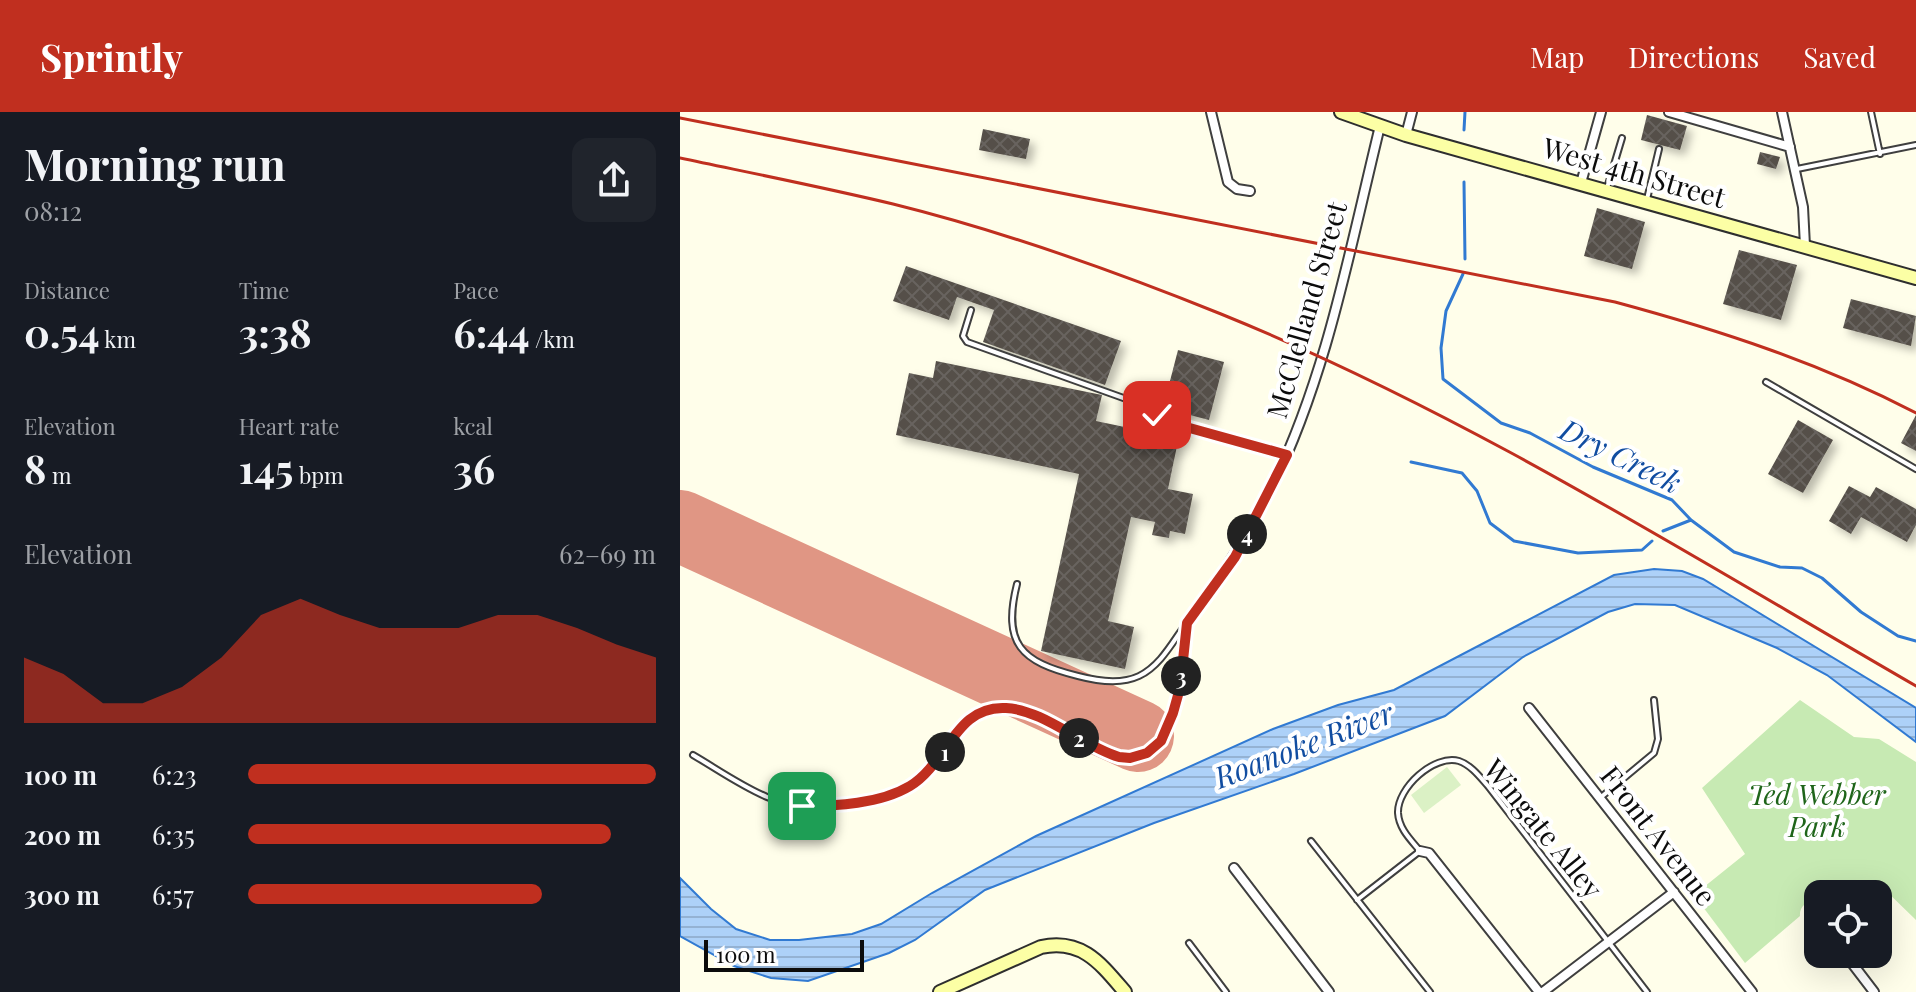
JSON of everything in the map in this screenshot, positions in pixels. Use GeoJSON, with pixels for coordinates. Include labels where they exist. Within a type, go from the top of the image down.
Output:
{"type":"FeatureCollection","features":[{"type":"Feature","properties":{"kind":"main road","name":"West 4th Street"},"geometry":{"type":"LineString","coordinates":[[1341,112],[1406,135],[1916,278]]}},
{"type":"Feature","properties":{"kind":"main road"},"geometry":{"type":"LineString","coordinates":[[940,992],[1053,944],[1070,946],[1094,957],[1125,992]]}},
{"type":"Feature","properties":{"kind":"street"},"geometry":{"type":"LineString","coordinates":[[1211,112],[1228,182],[1237,189],[1250,191]]}},
{"type":"Feature","properties":{"kind":"street"},"geometry":{"type":"LineString","coordinates":[[1406,135],[1412,112]]}},
{"type":"Feature","properties":{"kind":"street"},"geometry":{"type":"LineString","coordinates":[[1581,183],[1601,112]]}},
{"type":"Feature","properties":{"kind":"street"},"geometry":{"type":"LineString","coordinates":[[1669,112],[1699,116],[1790,147]]}},
{"type":"Feature","properties":{"kind":"street"},"geometry":{"type":"LineString","coordinates":[[1782,112],[1803,207],[1805,246]]}},
{"type":"Feature","properties":{"kind":"street","name":"McClelland Street"},"geometry":{"type":"LineString","coordinates":[[1187,623],[1235,557],[1287,455],[1330,325],[1380,126]]}},
{"type":"Feature","properties":{"kind":"street","name":"Front Avenue"},"geometry":{"type":"LineString","coordinates":[[1529,708],[1752,992]]}},
{"type":"Feature","properties":{"kind":"street"},"geometry":{"type":"LineString","coordinates":[[1420,851],[1429,853],[1541,992],[1674,892]]}},
{"type":"Feature","properties":{"kind":"street"},"geometry":{"type":"LineString","coordinates":[[1234,868],[1329,992]]}},
{"type":"Feature","properties":{"kind":"street"},"geometry":{"type":"LineString","coordinates":[[1856,968],[1874,992]]}},
{"type":"Feature","properties":{"kind":"lane"},"geometry":{"type":"LineString","coordinates":[[1871,112],[1880,154]]}},
{"type":"Feature","properties":{"kind":"lane"},"geometry":{"type":"LineString","coordinates":[[1606,190],[1622,138]]}},
{"type":"Feature","properties":{"kind":"lane"},"geometry":{"type":"LineString","coordinates":[[1795,170],[1916,145]]}},
{"type":"Feature","properties":{"kind":"lane"},"geometry":{"type":"LineString","coordinates":[[1646,202],[1659,149]]}},
{"type":"Feature","properties":{"kind":"lane"},"geometry":{"type":"LineString","coordinates":[[971,310],[963,336],[967,342],[1129,400],[1168,422],[1287,455]]}},
{"type":"Feature","properties":{"kind":"lane"},"geometry":{"type":"LineString","coordinates":[[1766,382],[1916,469]]}},
{"type":"Feature","properties":{"kind":"lane"},"geometry":{"type":"LineString","coordinates":[[1017,584],[1012,629],[1027,656],[1042,665],[1093,679],[1127,680],[1139,676],[1159,660],[1187,623]]}},
{"type":"Feature","properties":{"kind":"lane"},"geometry":{"type":"LineString","coordinates":[[693,755],[767,798],[819,806],[879,798],[909,787],[932,769],[963,724],[982,711],[994,708],[1024,712],[1108,754],[1138,756],[1161,741],[1173,713],[1180,688],[1187,623]]}},
{"type":"Feature","properties":{"kind":"lane"},"geometry":{"type":"LineString","coordinates":[[1600,798],[1654,753],[1658,739],[1654,700]]}},
{"type":"Feature","properties":{"kind":"lane","name":"Wingate Alley"},"geometry":{"type":"LineString","coordinates":[[1420,851],[1399,820],[1398,810],[1403,793],[1440,761],[1466,764],[1488,786],[1647,992]]}},
{"type":"Feature","properties":{"kind":"lane"},"geometry":{"type":"LineString","coordinates":[[1311,841],[1430,992]]}},
{"type":"Feature","properties":{"kind":"lane"},"geometry":{"type":"LineString","coordinates":[[1357,900],[1420,851]]}},
{"type":"Feature","properties":{"kind":"lane"},"geometry":{"type":"LineString","coordinates":[[1189,943],[1226,992]]}},
{"type":"Feature","properties":{"kind":"green space","name":"Ted Webber Park"},"geometry":{"type":"Polygon","coordinates":[[[1800,700],[1854,737],[1879,739],[1916,762],[1916,920],[1892,897],[1892,880],[1804,880],[1804,905],[1800,916],[1745,963],[1694,895],[1745,854],[1702,788],[1800,700]]]}},
{"type":"Feature","properties":{"kind":"green space"},"geometry":{"type":"Polygon","coordinates":[[[1447,767],[1461,785],[1424,813],[1411,795],[1447,767]]]}},
{"type":"Feature","properties":{"kind":"water","name":"Roanoke River"},"geometry":{"type":"Polygon","coordinates":[[[1654,569],[1682,571],[1703,579],[1916,708],[1916,742],[1827,675],[1777,648],[1675,605],[1635,604],[1608,612],[1523,657],[1445,716],[1154,823],[985,890],[915,940],[889,953],[808,981],[771,978],[734,966],[680,936],[680,878],[736,929],[770,940],[852,934],[881,924],[1036,836],[1273,729],[1338,705],[1394,690],[1614,575],[1654,569]]]}},
{"type":"Feature","properties":{"kind":"building"},"geometry":{"type":"Polygon","coordinates":[[[1647,115],[1687,126],[1680,150],[1641,140],[1647,115]]]}},
{"type":"Feature","properties":{"kind":"building"},"geometry":{"type":"Polygon","coordinates":[[[983,129],[1030,139],[1026,159],[979,150],[983,129]]]}},
{"type":"Feature","properties":{"kind":"building"},"geometry":{"type":"Polygon","coordinates":[[[1760,152],[1780,157],[1776,169],[1757,164],[1760,152]]]}},
{"type":"Feature","properties":{"kind":"building"},"geometry":{"type":"Polygon","coordinates":[[[1597,208],[1645,222],[1632,269],[1584,256],[1597,208]]]}},
{"type":"Feature","properties":{"kind":"building"},"geometry":{"type":"Polygon","coordinates":[[[1739,250],[1797,265],[1781,320],[1723,304],[1739,250]]]}},
{"type":"Feature","properties":{"kind":"building"},"geometry":{"type":"Polygon","coordinates":[[[906,266],[1121,341],[1105,385],[983,342],[994,310],[957,297],[949,320],[893,301],[906,266]]]}},
{"type":"Feature","properties":{"kind":"building"},"geometry":{"type":"Polygon","coordinates":[[[1851,299],[1916,316],[1911,346],[1843,328],[1851,299]]]}},
{"type":"Feature","properties":{"kind":"building"},"geometry":{"type":"Polygon","coordinates":[[[1178,350],[1224,362],[1209,420],[1163,408],[1178,350]]]}},
{"type":"Feature","properties":{"kind":"building"},"geometry":{"type":"Polygon","coordinates":[[[936,361],[1102,395],[1096,421],[1134,429],[1137,419],[1154,422],[1150,441],[1177,446],[1168,489],[1193,494],[1185,534],[1170,531],[1169,538],[1152,535],[1155,522],[1131,517],[1108,621],[1134,627],[1125,669],[1041,651],[1079,474],[896,435],[909,373],[933,378],[936,361]]]}},
{"type":"Feature","properties":{"kind":"building"},"geometry":{"type":"Polygon","coordinates":[[[1916,415],[1916,451],[1901,443],[1916,415]]]}},
{"type":"Feature","properties":{"kind":"building"},"geometry":{"type":"Polygon","coordinates":[[[1798,420],[1833,440],[1803,493],[1768,474],[1798,420]]]}},
{"type":"Feature","properties":{"kind":"building"},"geometry":{"type":"Polygon","coordinates":[[[1849,486],[1870,497],[1876,487],[1916,509],[1916,525],[1907,542],[1861,517],[1851,534],[1829,521],[1849,486]]]}},
{"type":"Feature","properties":{"kind":"waterway","name":"Dry Creek"},"geometry":{"type":"LineString","coordinates":[[1464,130],[1465,112]]}},
{"type":"Feature","properties":{"kind":"waterway","name":"Dry Creek"},"geometry":{"type":"LineString","coordinates":[[1464,182],[1465,259]]}},
{"type":"Feature","properties":{"kind":"waterway","name":"Dry Creek"},"geometry":{"type":"LineString","coordinates":[[1463,274],[1446,311],[1441,348],[1443,379],[1501,423],[1530,433],[1593,467],[1672,500],[1691,520],[1734,552],[1780,567],[1802,568],[1822,578],[1861,612],[1898,636],[1916,641]]}},
{"type":"Feature","properties":{"kind":"waterway"},"geometry":{"type":"LineString","coordinates":[[1411,462],[1462,473],[1477,491],[1490,523],[1514,541],[1578,553],[1642,550],[1652,541]]}},
{"type":"Feature","properties":{"kind":"waterway"},"geometry":{"type":"LineString","coordinates":[[1663,531],[1691,520]]}},
{"type":"Feature","properties":{"kind":"runway"},"geometry":{"type":"LineString","coordinates":[[680,526],[1138,736]]}},
{"type":"Feature","properties":{"kind":"railway"},"geometry":{"type":"LineString","coordinates":[[680,118],[1615,302],[1692,324],[1806,363],[1916,413]]}},
{"type":"Feature","properties":{"kind":"railway"},"geometry":{"type":"LineString","coordinates":[[680,158],[866,198],[976,227],[1100,268],[1221,314],[1401,395],[1488,441],[1661,537],[1916,686]]}},
{"type":"Feature","properties":{"kind":"route"},"geometry":{"type":"LineString","coordinates":[[802,806],[879,798],[909,787],[932,769],[963,724],[982,711],[994,708],[1024,712],[1119,757],[1130,758],[1147,753],[1161,741],[1180,688],[1187,623],[1235,557],[1287,455],[1168,422],[1157,415]]}}]}
